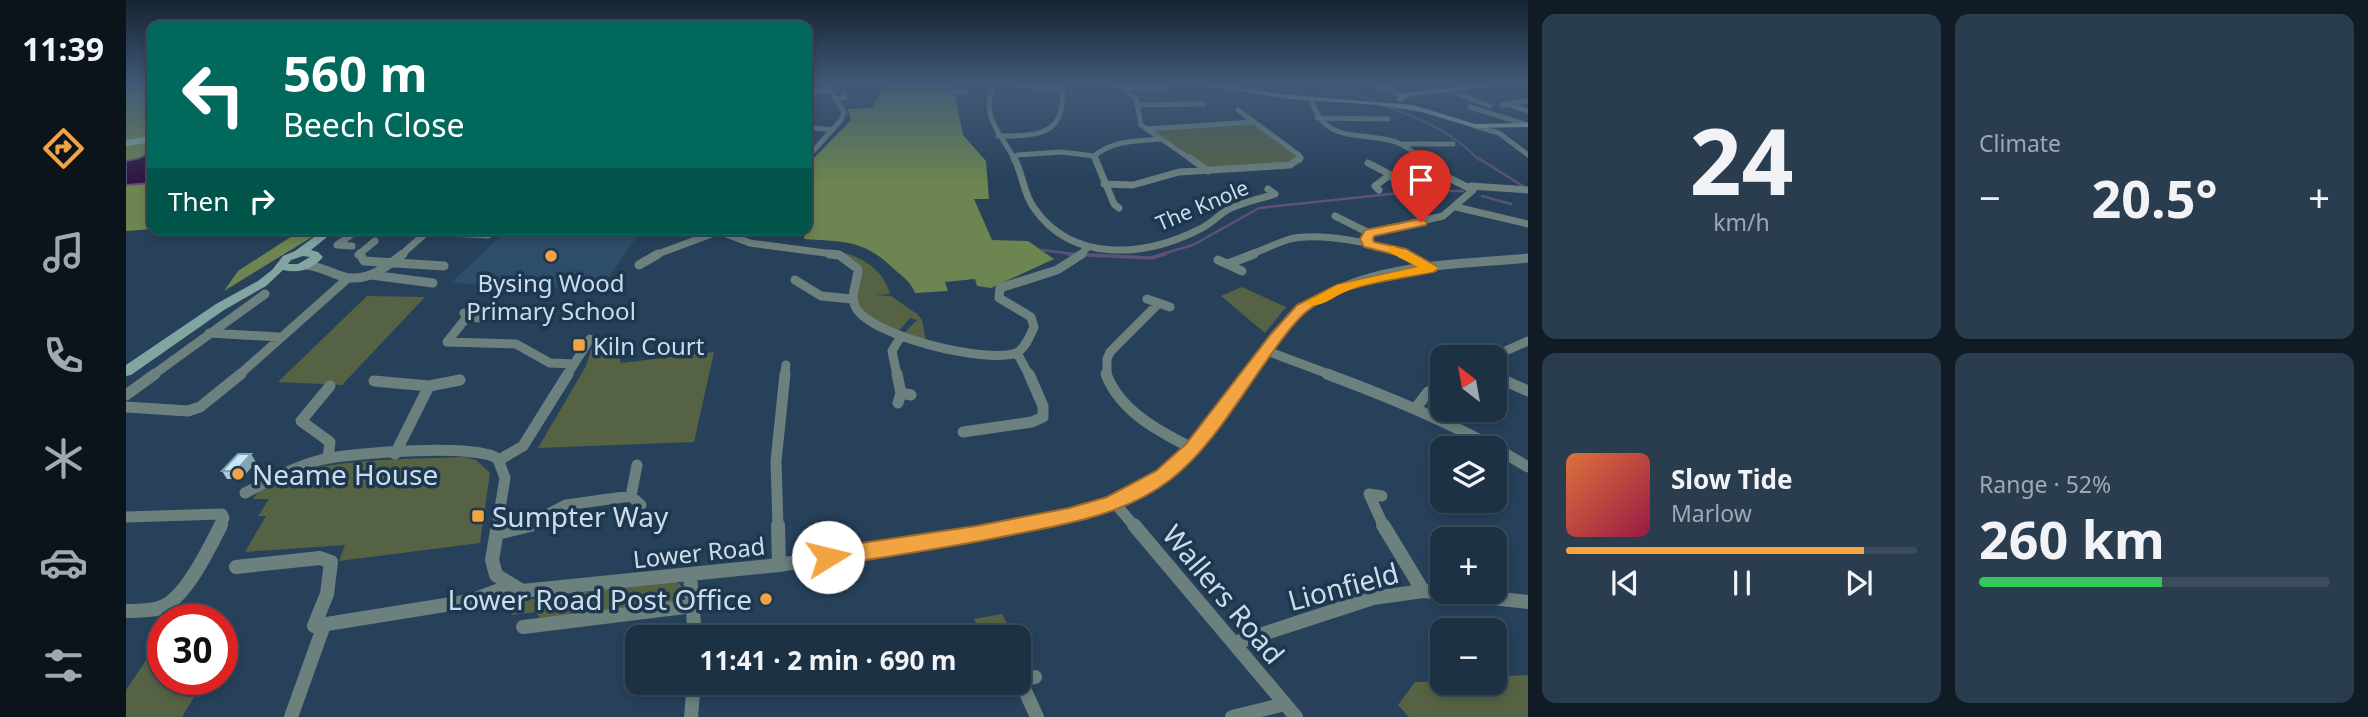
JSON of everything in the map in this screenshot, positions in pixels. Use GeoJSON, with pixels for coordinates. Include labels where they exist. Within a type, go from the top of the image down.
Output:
{"type":"FeatureCollection","features":[{"type":"Feature","properties":{"kind":"street"},"geometry":{"type":"LineString","coordinates":[[812,153],[841,117]]}},
{"type":"Feature","properties":{"kind":"street","name":"The Knole"},"geometry":{"type":"LineString","coordinates":[[989,117],[998,136],[1016,162],[1025,192],[1040,217],[1065,240],[1086,249],[1118,251],[1185,235],[1200,229],[1232,208],[1275,194],[1268,190]]}},
{"type":"Feature","properties":{"kind":"street"},"geometry":{"type":"LineString","coordinates":[[998,136],[1033,136],[1055,124],[1058,117]]}},
{"type":"Feature","properties":{"kind":"street"},"geometry":{"type":"LineString","coordinates":[[1139,117],[1146,129],[1208,171]]}},
{"type":"Feature","properties":{"kind":"street"},"geometry":{"type":"LineString","coordinates":[[1104,184],[1133,185],[1179,172],[1290,165],[1300,160],[1299,155],[1248,117]]}},
{"type":"Feature","properties":{"kind":"street"},"geometry":{"type":"LineString","coordinates":[[1447,117],[1499,133],[1528,155]]}},
{"type":"Feature","properties":{"kind":"street"},"geometry":{"type":"LineString","coordinates":[[1504,117],[1528,125]]}},
{"type":"Feature","properties":{"kind":"street"},"geometry":{"type":"LineString","coordinates":[[1316,118],[1388,119]]}},
{"type":"Feature","properties":{"kind":"street"},"geometry":{"type":"LineString","coordinates":[[1316,118],[1344,135],[1400,144],[1416,153],[1439,173],[1471,186],[1528,190]]}},
{"type":"Feature","properties":{"kind":"street"},"geometry":{"type":"LineString","coordinates":[[1146,129],[1254,122]]}},
{"type":"Feature","properties":{"kind":"street"},"geometry":{"type":"LineString","coordinates":[[812,123],[833,130]]}},
{"type":"Feature","properties":{"kind":"street"},"geometry":{"type":"LineString","coordinates":[[1475,126],[1528,125]]}},
{"type":"Feature","properties":{"kind":"street"},"geometry":{"type":"LineString","coordinates":[[1094,156],[1100,150],[1116,144],[1162,139]]}},
{"type":"Feature","properties":{"kind":"street"},"geometry":{"type":"LineString","coordinates":[[126,144],[147,140]]}},
{"type":"Feature","properties":{"kind":"street"},"geometry":{"type":"LineString","coordinates":[[1400,144],[1453,144]]}},
{"type":"Feature","properties":{"kind":"street"},"geometry":{"type":"LineString","coordinates":[[1017,155],[1062,152],[1094,156]]}},
{"type":"Feature","properties":{"kind":"street"},"geometry":{"type":"LineString","coordinates":[[1094,156],[1104,184],[1114,204],[1119,208]]}},
{"type":"Feature","properties":{"kind":"street"},"geometry":{"type":"LineString","coordinates":[[1368,163],[1393,177]]}},
{"type":"Feature","properties":{"kind":"street"},"geometry":{"type":"LineString","coordinates":[[1378,190],[1375,186],[1379,182],[1393,177],[1439,173]]}},
{"type":"Feature","properties":{"kind":"street"},"geometry":{"type":"LineString","coordinates":[[1335,216],[1370,233],[1443,216],[1471,194],[1471,186]]}},
{"type":"Feature","properties":{"kind":"street"},"geometry":{"type":"LineString","coordinates":[[1457,207],[1528,224]]}},
{"type":"Feature","properties":{"kind":"street"},"geometry":{"type":"LineString","coordinates":[[1369,244],[1367,239],[1370,233]]}},
{"type":"Feature","properties":{"kind":"street"},"geometry":{"type":"LineString","coordinates":[[126,395],[263,288],[301,262],[326,235]]}},
{"type":"Feature","properties":{"kind":"street"},"geometry":{"type":"LineString","coordinates":[[126,372],[220,306],[263,288],[281,265],[285,268],[316,256],[328,235]]}},
{"type":"Feature","properties":{"kind":"street"},"geometry":{"type":"LineString","coordinates":[[351,235],[337,245],[352,246]]}},
{"type":"Feature","properties":{"kind":"street"},"geometry":{"type":"LineString","coordinates":[[371,275],[421,235]]}},
{"type":"Feature","properties":{"kind":"street"},"geometry":{"type":"LineString","coordinates":[[639,265],[659,253],[705,235]]}},
{"type":"Feature","properties":{"kind":"street"},"geometry":{"type":"LineString","coordinates":[[727,235],[750,243],[830,252],[848,260],[858,269],[852,299],[856,309],[871,324],[952,353],[981,355],[1017,353],[1023,349],[1034,327],[1034,321],[999,298],[1000,288],[1059,269],[1086,249]]}},
{"type":"Feature","properties":{"kind":"street"},"geometry":{"type":"LineString","coordinates":[[1228,264],[1300,236],[1369,244],[1401,252],[1432,268]]}},
{"type":"Feature","properties":{"kind":"street"},"geometry":{"type":"LineString","coordinates":[[375,241],[358,255],[366,262],[444,266]]}},
{"type":"Feature","properties":{"kind":"street"},"geometry":{"type":"LineString","coordinates":[[316,256],[331,270],[347,279]]}},
{"type":"Feature","properties":{"kind":"street","name":"Lower Road"},"geometry":{"type":"LineString","coordinates":[[510,586],[522,591],[541,592],[779,565],[976,534],[1069,516],[1114,502],[1163,476],[1192,448],[1302,308],[1368,280],[1432,268],[1528,258]]}},
{"type":"Feature","properties":{"kind":"street"},"geometry":{"type":"LineString","coordinates":[[1218,260],[1242,271]]}},
{"type":"Feature","properties":{"kind":"street"},"geometry":{"type":"LineString","coordinates":[[301,262],[331,270]]}},
{"type":"Feature","properties":{"kind":"street"},"geometry":{"type":"LineString","coordinates":[[1047,264],[1059,269]]}},
{"type":"Feature","properties":{"kind":"street"},"geometry":{"type":"LineString","coordinates":[[126,407],[196,410],[277,344],[279,337],[347,279],[371,275],[433,284]]}},
{"type":"Feature","properties":{"kind":"street"},"geometry":{"type":"LineString","coordinates":[[814,281],[798,282],[823,299],[852,299]]}},
{"type":"Feature","properties":{"kind":"street"},"geometry":{"type":"LineString","coordinates":[[1147,299],[1170,307]]}},
{"type":"Feature","properties":{"kind":"street"},"geometry":{"type":"LineString","coordinates":[[1159,303],[1111,351],[1106,362],[1107,374],[1115,391],[1141,420],[1192,448]]}},
{"type":"Feature","properties":{"kind":"street"},"geometry":{"type":"LineString","coordinates":[[482,318],[465,314],[447,342],[516,344],[550,363],[574,364]]}},
{"type":"Feature","properties":{"kind":"street"},"geometry":{"type":"LineString","coordinates":[[208,333],[279,337]]}},
{"type":"Feature","properties":{"kind":"street"},"geometry":{"type":"LineString","coordinates":[[901,336],[892,351],[903,397]]}},
{"type":"Feature","properties":{"kind":"street"},"geometry":{"type":"LineString","coordinates":[[499,460],[523,446],[590,339]]}},
{"type":"Feature","properties":{"kind":"street"},"geometry":{"type":"LineString","coordinates":[[1507,350],[1528,341]]}},
{"type":"Feature","properties":{"kind":"street"},"geometry":{"type":"LineString","coordinates":[[1267,351],[1475,435],[1528,467]]}},
{"type":"Feature","properties":{"kind":"street"},"geometry":{"type":"LineString","coordinates":[[963,432],[1032,422],[1043,417],[1043,406],[1017,353]]}},
{"type":"Feature","properties":{"kind":"street"},"geometry":{"type":"LineString","coordinates":[[779,565],[776,461],[786,365]]}},
{"type":"Feature","properties":{"kind":"street"},"geometry":{"type":"LineString","coordinates":[[374,382],[384,387],[429,386],[460,380]]}},
{"type":"Feature","properties":{"kind":"street"},"geometry":{"type":"LineString","coordinates":[[1507,382],[1528,391]]}},
{"type":"Feature","properties":{"kind":"street"},"geometry":{"type":"LineString","coordinates":[[328,458],[330,442],[301,421],[330,386]]}},
{"type":"Feature","properties":{"kind":"street"},"geometry":{"type":"LineString","coordinates":[[395,454],[429,386]]}},
{"type":"Feature","properties":{"kind":"street"},"geometry":{"type":"LineString","coordinates":[[1415,409],[1430,391]]}},
{"type":"Feature","properties":{"kind":"street"},"geometry":{"type":"LineString","coordinates":[[979,417],[984,428]]}},
{"type":"Feature","properties":{"kind":"street"},"geometry":{"type":"LineString","coordinates":[[236,567],[320,558],[331,562],[327,594],[314,626],[470,601],[510,586],[496,576],[492,560],[505,478],[503,465],[491,454],[460,450],[328,458],[284,473],[245,493]]}},
{"type":"Feature","properties":{"kind":"street"},"geometry":{"type":"LineString","coordinates":[[631,496],[637,465]]}},
{"type":"Feature","properties":{"kind":"street","name":"Lionfield"},"geometry":{"type":"LineString","coordinates":[[1382,496],[1369,494],[1388,536],[1423,591]]}},
{"type":"Feature","properties":{"kind":"street"},"geometry":{"type":"LineString","coordinates":[[497,533],[531,525],[573,503],[631,496],[641,505]]}},
{"type":"Feature","properties":{"kind":"street","name":"Wallers Road"},"geometry":{"type":"LineString","coordinates":[[1114,502],[1296,717]]}},
{"type":"Feature","properties":{"kind":"street"},"geometry":{"type":"LineString","coordinates":[[126,516],[222,514],[223,518],[183,586],[164,606],[126,611]]}},
{"type":"Feature","properties":{"kind":"street"},"geometry":{"type":"LineString","coordinates":[[690,575],[694,625]]}},
{"type":"Feature","properties":{"kind":"street","name":"Lionfield"},"geometry":{"type":"LineString","coordinates":[[1235,643],[1373,598],[1423,591],[1528,602]]}},
{"type":"Feature","properties":{"kind":"street"},"geometry":{"type":"LineString","coordinates":[[523,627],[693,606]]}},
{"type":"Feature","properties":{"kind":"street"},"geometry":{"type":"LineString","coordinates":[[291,717],[324,625]]}},
{"type":"Feature","properties":{"kind":"street"},"geometry":{"type":"LineString","coordinates":[[691,717],[693,695]]}},
{"type":"Feature","properties":{"kind":"street"},"geometry":{"type":"LineString","coordinates":[[1025,695],[1037,717]]}},
{"type":"Feature","properties":{"kind":"street"},"geometry":{"type":"LineString","coordinates":[[1232,717],[1285,704]]}},
{"type":"Feature","properties":{"kind":"shaded area"},"geometry":{"type":"Polygon","coordinates":[[[147,154],[147,183],[126,185],[126,161],[147,154]]]}},
{"type":"Feature","properties":{"kind":"shaded area","name":"Bysing Wood Primary School"},"geometry":{"type":"Polygon","coordinates":[[[502,235],[638,235],[601,289],[451,283],[502,235]]]}},
{"type":"Feature","properties":{"kind":"green space"},"geometry":{"type":"Polygon","coordinates":[[[126,117],[147,117],[147,154],[126,161],[126,117]]]}},
{"type":"Feature","properties":{"kind":"green space"},"geometry":{"type":"Polygon","coordinates":[[[850,117],[959,117],[963,135],[986,161],[989,199],[974,199],[992,240],[1028,241],[1054,259],[991,288],[977,286],[975,279],[945,282],[948,291],[915,293],[904,277],[883,259],[863,247],[842,242],[804,239],[804,235],[812,235],[812,160],[851,120],[850,117]]]}},
{"type":"Feature","properties":{"kind":"green space"},"geometry":{"type":"Polygon","coordinates":[[[1254,122],[1299,155],[1296,163],[1208,171],[1146,129],[1254,122]]]}},
{"type":"Feature","properties":{"kind":"green space"},"geometry":{"type":"Polygon","coordinates":[[[147,183],[147,229],[126,231],[126,185],[147,183]]]}},
{"type":"Feature","properties":{"kind":"green space"},"geometry":{"type":"Polygon","coordinates":[[[294,235],[315,235],[224,291],[238,271],[294,235]]]}},
{"type":"Feature","properties":{"kind":"green space"},"geometry":{"type":"Polygon","coordinates":[[[818,248],[852,255],[871,266],[886,283],[890,294],[875,295],[891,296],[917,314],[922,320],[926,340],[904,333],[917,320],[910,318],[898,332],[868,318],[856,300],[862,272],[832,251],[818,248]]]}},
{"type":"Feature","properties":{"kind":"green space"},"geometry":{"type":"Polygon","coordinates":[[[1242,287],[1286,307],[1265,333],[1221,296],[1242,287]]]}},
{"type":"Feature","properties":{"kind":"green space"},"geometry":{"type":"Polygon","coordinates":[[[367,296],[425,297],[342,385],[278,382],[367,296]]]}},
{"type":"Feature","properties":{"kind":"green space"},"geometry":{"type":"Polygon","coordinates":[[[593,344],[616,348],[621,363],[714,352],[694,442],[538,448],[586,366],[593,344]]]}},
{"type":"Feature","properties":{"kind":"green space"},"geometry":{"type":"Polygon","coordinates":[[[464,457],[476,460],[490,473],[480,543],[339,561],[345,545],[245,552],[266,516],[258,516],[269,499],[253,499],[268,485],[291,474],[351,463],[464,457]]]}},
{"type":"Feature","properties":{"kind":"green space"},"geometry":{"type":"Polygon","coordinates":[[[672,581],[679,583],[684,590],[683,597],[677,602],[542,620],[535,612],[512,615],[515,601],[672,581]]]}},
{"type":"Feature","properties":{"kind":"green space"},"geometry":{"type":"Polygon","coordinates":[[[1002,614],[1008,625],[977,625],[974,619],[1002,614]]]}},
{"type":"Feature","properties":{"kind":"green space"},"geometry":{"type":"Polygon","coordinates":[[[147,659],[147,695],[195,695],[182,717],[126,717],[126,690],[147,659]]]}},
{"type":"Feature","properties":{"kind":"green space"},"geometry":{"type":"Polygon","coordinates":[[[1528,675],[1528,717],[1409,717],[1398,705],[1415,682],[1430,682],[1430,695],[1507,695],[1507,676],[1528,675]]]}},
{"type":"Feature","properties":{"kind":"building"},"geometry":{"type":"Polygon","coordinates":[[[238,454],[251,454],[236,471],[222,471],[238,454]]]}},
{"type":"Feature","properties":{"kind":"waterway"},"geometry":{"type":"LineString","coordinates":[[1414,117],[1446,133],[1479,160]]}},
{"type":"Feature","properties":{"kind":"waterway"},"geometry":{"type":"LineString","coordinates":[[1478,158],[1526,188]]}},
{"type":"Feature","properties":{"kind":"waterway"},"geometry":{"type":"LineString","coordinates":[[1159,255],[1193,245],[1259,208],[1419,191],[1463,191]]}},
{"type":"Feature","properties":{"kind":"waterway"},"geometry":{"type":"LineString","coordinates":[[1482,196],[1511,204]]}},
{"type":"Feature","properties":{"kind":"waterway"},"geometry":{"type":"LineString","coordinates":[[1042,250],[1076,254]]}},
{"type":"Feature","properties":{"kind":"waterway"},"geometry":{"type":"LineString","coordinates":[[1068,254],[1076,254]]}},
{"type":"Feature","properties":{"kind":"waterway"},"geometry":{"type":"LineString","coordinates":[[1076,254],[1151,258],[1165,254]]}},
{"type":"Feature","properties":{"kind":"waterway"},"geometry":{"type":"LineString","coordinates":[[1076,254],[1081,255]]}},
{"type":"Feature","properties":{"kind":"slow traffic"},"geometry":{"type":"LineString","coordinates":[[1313,302],[1342,288],[1368,280],[1432,268],[1393,250]]}},
{"type":"Feature","properties":{"kind":"place","name":"Bysing Wood Primary School"},"geometry":{"type":"Point","coordinates":[551,256]}},
{"type":"Feature","properties":{"kind":"place","name":"Kiln Court"},"geometry":{"type":"Point","coordinates":[579,345]}},
{"type":"Feature","properties":{"kind":"place","name":"Neame House"},"geometry":{"type":"Point","coordinates":[238,474]}},
{"type":"Feature","properties":{"kind":"place","name":"Sumpter Way"},"geometry":{"type":"Point","coordinates":[478,516]}},
{"type":"Feature","properties":{"kind":"place","name":"Lower Road Post Office"},"geometry":{"type":"Point","coordinates":[766,599]}},
{"type":"Feature","properties":{"kind":"route"},"geometry":{"type":"LineString","coordinates":[[828,557],[976,534],[1069,516],[1114,502],[1142,488],[1163,476],[1192,448],[1276,337],[1302,308],[1342,288],[1384,276],[1432,268],[1401,252],[1369,244],[1367,239],[1370,233],[1421,222]]}}]}
